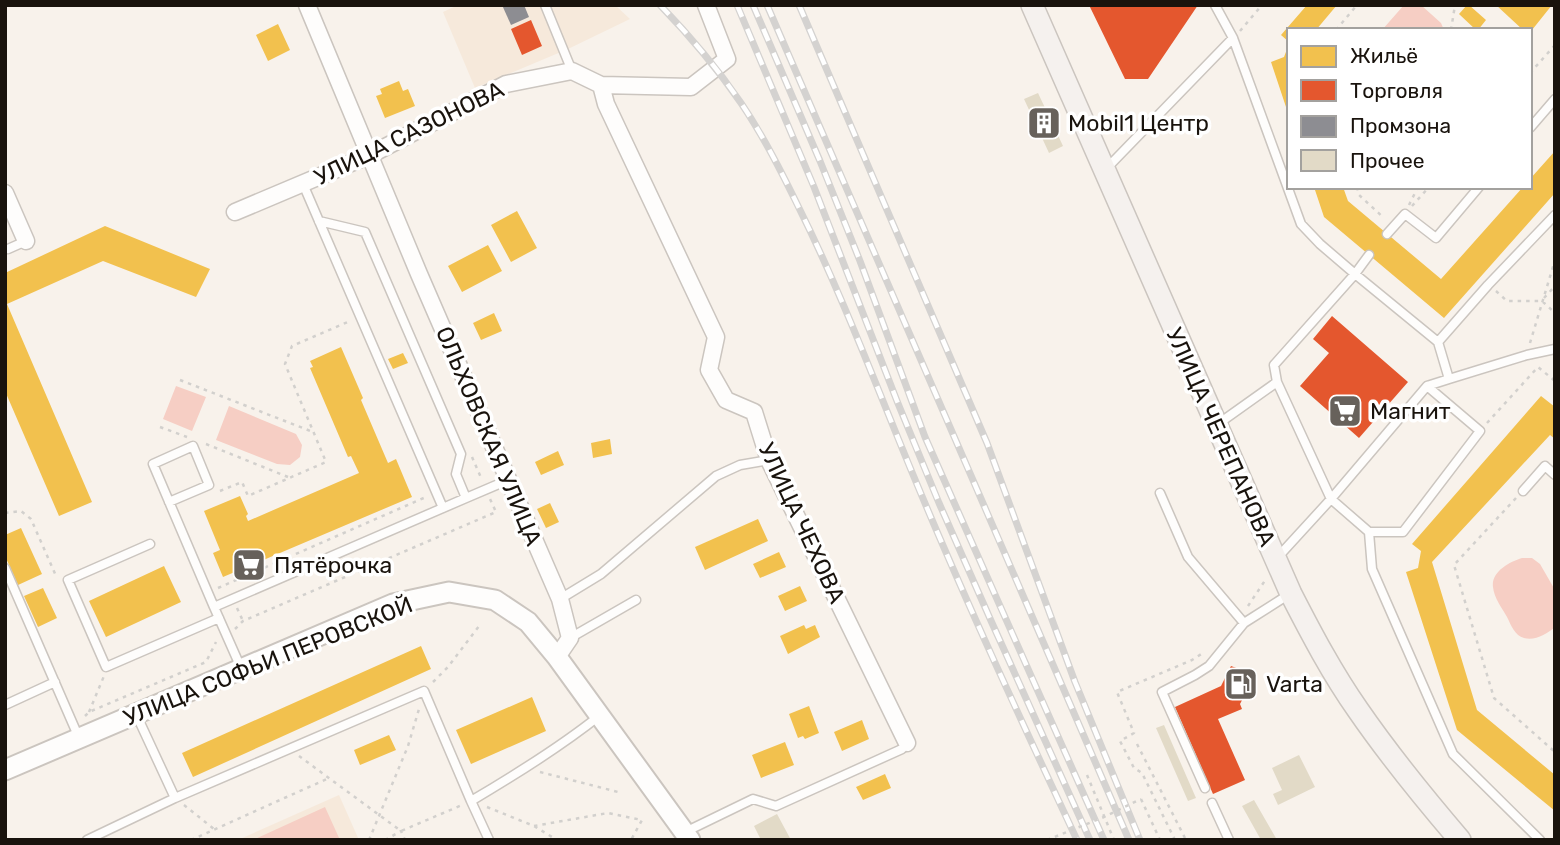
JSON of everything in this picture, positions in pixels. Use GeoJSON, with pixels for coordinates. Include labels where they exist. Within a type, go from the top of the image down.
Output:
{"type":"FeatureCollection","features":[{"type":"Feature","properties":{"kind":"main road","name":"УЛИЦА ЧЕРЕПАНОВА"},"geometry":{"type":"LineString","coordinates":[[1032,5],[1216,425],[1270,569],[1291,594],[1317,644],[1356,708],[1423,798],[1460,840]]}},
{"type":"Feature","properties":{"kind":"street","name":"ОЛЬХОВСКАЯ УЛИЦА"},"geometry":{"type":"LineString","coordinates":[[307,5],[560,599],[570,638]]}},
{"type":"Feature","properties":{"kind":"street"},"geometry":{"type":"LineString","coordinates":[[572,71],[601,85],[691,86],[727,59],[706,5]]}},
{"type":"Feature","properties":{"kind":"street","name":"УЛИЦА САЗОНОВА"},"geometry":{"type":"LineString","coordinates":[[235,212],[370,155],[506,84],[572,71]]}},
{"type":"Feature","properties":{"kind":"street","name":"УЛИЦА ЧЕХОВА"},"geometry":{"type":"LineString","coordinates":[[601,85],[606,104],[716,337],[709,369],[726,400],[754,412],[769,460],[907,743]]}},
{"type":"Feature","properties":{"kind":"street"},"geometry":{"type":"LineString","coordinates":[[5,194],[26,241]]}},
{"type":"Feature","properties":{"kind":"street","name":"УЛИЦА СОФЬИ ПЕРОВСКОЙ"},"geometry":{"type":"LineString","coordinates":[[5,770],[393,604],[449,592],[495,600],[528,622],[557,657]]}},
{"type":"Feature","properties":{"kind":"street"},"geometry":{"type":"LineString","coordinates":[[570,638],[557,657],[687,836]]}},
{"type":"Feature","properties":{"kind":"lane"},"geometry":{"type":"LineString","coordinates":[[545,5],[572,71]]}},
{"type":"Feature","properties":{"kind":"lane"},"geometry":{"type":"LineString","coordinates":[[1215,5],[1233,38],[1287,188]]}},
{"type":"Feature","properties":{"kind":"lane"},"geometry":{"type":"LineString","coordinates":[[1104,172],[1233,38]]}},
{"type":"Feature","properties":{"kind":"lane"},"geometry":{"type":"LineString","coordinates":[[1532,126],[1555,99]]}},
{"type":"Feature","properties":{"kind":"lane"},"geometry":{"type":"LineString","coordinates":[[303,184],[443,508]]}},
{"type":"Feature","properties":{"kind":"lane"},"geometry":{"type":"LineString","coordinates":[[1287,189],[1300,224],[1320,244],[1437,342],[1449,379]]}},
{"type":"Feature","properties":{"kind":"lane"},"geometry":{"type":"LineString","coordinates":[[1387,234],[1405,214],[1436,237],[1477,189]]}},
{"type":"Feature","properties":{"kind":"lane"},"geometry":{"type":"LineString","coordinates":[[1437,342],[1555,215]]}},
{"type":"Feature","properties":{"kind":"lane"},"geometry":{"type":"LineString","coordinates":[[319,221],[365,232],[461,454],[456,474],[466,498]]}},
{"type":"Feature","properties":{"kind":"lane"},"geometry":{"type":"LineString","coordinates":[[8,250],[26,241]]}},
{"type":"Feature","properties":{"kind":"lane"},"geometry":{"type":"LineString","coordinates":[[1370,255],[1274,365],[1277,382],[1331,499],[1369,532],[1403,533],[1480,431],[1427,386]]}},
{"type":"Feature","properties":{"kind":"lane"},"geometry":{"type":"LineString","coordinates":[[1270,569],[1427,386],[1555,349]]}},
{"type":"Feature","properties":{"kind":"lane"},"geometry":{"type":"LineString","coordinates":[[1216,425],[1277,382]]}},
{"type":"Feature","properties":{"kind":"lane"},"geometry":{"type":"LineString","coordinates":[[170,502],[209,485],[193,446],[153,464],[241,668]]}},
{"type":"Feature","properties":{"kind":"lane"},"geometry":{"type":"LineString","coordinates":[[560,599],[601,575],[716,476],[740,465],[769,460]]}},
{"type":"Feature","properties":{"kind":"lane"},"geometry":{"type":"LineString","coordinates":[[1523,491],[1545,466],[1555,475]]}},
{"type":"Feature","properties":{"kind":"lane"},"geometry":{"type":"LineString","coordinates":[[215,607],[508,480]]}},
{"type":"Feature","properties":{"kind":"lane"},"geometry":{"type":"LineString","coordinates":[[1160,493],[1188,557],[1242,621]]}},
{"type":"Feature","properties":{"kind":"lane"},"geometry":{"type":"LineString","coordinates":[[1369,532],[1372,569],[1453,754],[1540,840]]}},
{"type":"Feature","properties":{"kind":"lane"},"geometry":{"type":"LineString","coordinates":[[150,544],[68,580],[106,667],[219,618]]}},
{"type":"Feature","properties":{"kind":"lane"},"geometry":{"type":"LineString","coordinates":[[5,568],[79,738]]}},
{"type":"Feature","properties":{"kind":"lane"},"geometry":{"type":"LineString","coordinates":[[1205,788],[1162,692],[1209,666],[1242,621],[1291,594]]}},
{"type":"Feature","properties":{"kind":"lane"},"geometry":{"type":"LineString","coordinates":[[570,638],[636,600]]}},
{"type":"Feature","properties":{"kind":"lane"},"geometry":{"type":"LineString","coordinates":[[5,705],[55,682]]}},
{"type":"Feature","properties":{"kind":"lane"},"geometry":{"type":"LineString","coordinates":[[88,840],[176,798],[424,691],[489,840]]}},
{"type":"Feature","properties":{"kind":"lane"},"geometry":{"type":"LineString","coordinates":[[136,714],[176,798]]}},
{"type":"Feature","properties":{"kind":"lane"},"geometry":{"type":"LineString","coordinates":[[471,801],[526,768],[599,716]]}},
{"type":"Feature","properties":{"kind":"lane"},"geometry":{"type":"LineString","coordinates":[[687,836],[753,799],[776,806],[902,749],[907,743]]}},
{"type":"Feature","properties":{"kind":"lane"},"geometry":{"type":"LineString","coordinates":[[1212,803],[1229,840]]}},
{"type":"Feature","properties":{"kind":"path"},"geometry":{"type":"LineString","coordinates":[[1338,28],[1357,5]]}},
{"type":"Feature","properties":{"kind":"path"},"geometry":{"type":"LineString","coordinates":[[1451,28],[1455,5]]}},
{"type":"Feature","properties":{"kind":"path"},"geometry":{"type":"LineString","coordinates":[[1532,71],[1555,45]]}},
{"type":"Feature","properties":{"kind":"path"},"geometry":{"type":"LineString","coordinates":[[1358,189],[1359,195],[1394,226]]}},
{"type":"Feature","properties":{"kind":"path"},"geometry":{"type":"LineString","coordinates":[[1405,214],[1417,189]]}},
{"type":"Feature","properties":{"kind":"path"},"geometry":{"type":"LineString","coordinates":[[1405,214],[1427,189]]}},
{"type":"Feature","properties":{"kind":"path"},"geometry":{"type":"LineString","coordinates":[[1527,355],[1555,260]]}},
{"type":"Feature","properties":{"kind":"path"},"geometry":{"type":"LineString","coordinates":[[1488,285],[1507,301],[1542,301],[1555,313]]}},
{"type":"Feature","properties":{"kind":"path"},"geometry":{"type":"LineString","coordinates":[[1542,301],[1555,286]]}},
{"type":"Feature","properties":{"kind":"path"},"geometry":{"type":"LineString","coordinates":[[217,492],[242,482],[248,496],[326,462],[285,364],[292,346],[350,321]]}},
{"type":"Feature","properties":{"kind":"path"},"geometry":{"type":"LineString","coordinates":[[1480,431],[1538,367],[1555,381]]}},
{"type":"Feature","properties":{"kind":"path"},"geometry":{"type":"LineString","coordinates":[[180,380],[313,432]]}},
{"type":"Feature","properties":{"kind":"path"},"geometry":{"type":"LineString","coordinates":[[160,426],[186,437]]}},
{"type":"Feature","properties":{"kind":"path"},"geometry":{"type":"LineString","coordinates":[[199,442],[290,478]]}},
{"type":"Feature","properties":{"kind":"path"},"geometry":{"type":"LineString","coordinates":[[243,621],[496,512],[472,456]]}},
{"type":"Feature","properties":{"kind":"path"},"geometry":{"type":"LineString","coordinates":[[216,589],[426,498],[424,491]]}},
{"type":"Feature","properties":{"kind":"path"},"geometry":{"type":"LineString","coordinates":[[1523,491],[1454,565],[1494,698],[1554,751]]}},
{"type":"Feature","properties":{"kind":"path"},"geometry":{"type":"LineString","coordinates":[[5,513],[21,511],[31,519]]}},
{"type":"Feature","properties":{"kind":"path"},"geometry":{"type":"LineString","coordinates":[[1242,621],[1270,569]]}},
{"type":"Feature","properties":{"kind":"path"},"geometry":{"type":"LineString","coordinates":[[369,840],[408,746],[424,691],[448,667],[479,626]]}},
{"type":"Feature","properties":{"kind":"path"},"geometry":{"type":"LineString","coordinates":[[1175,840],[1142,773],[1134,768],[1121,741],[1134,733],[1117,692],[1192,660]]}},
{"type":"Feature","properties":{"kind":"path"},"geometry":{"type":"LineString","coordinates":[[89,712],[106,667]]}},
{"type":"Feature","properties":{"kind":"path"},"geometry":{"type":"LineString","coordinates":[[1137,744],[1186,840]]}},
{"type":"Feature","properties":{"kind":"path"},"geometry":{"type":"LineString","coordinates":[[289,749],[401,831],[405,840]]}},
{"type":"Feature","properties":{"kind":"path"},"geometry":{"type":"LineString","coordinates":[[526,768],[622,793]]}},
{"type":"Feature","properties":{"kind":"path"},"geometry":{"type":"LineString","coordinates":[[1087,775],[1114,840]]}},
{"type":"Feature","properties":{"kind":"path"},"geometry":{"type":"LineString","coordinates":[[191,840],[329,778]]}},
{"type":"Feature","properties":{"kind":"path"},"geometry":{"type":"LineString","coordinates":[[176,798],[214,830]]}},
{"type":"Feature","properties":{"kind":"path"},"geometry":{"type":"LineString","coordinates":[[1047,840],[1141,799],[1160,840]]}},
{"type":"Feature","properties":{"kind":"path"},"geometry":{"type":"LineString","coordinates":[[386,840],[471,801],[534,826],[555,839]]}},
{"type":"Feature","properties":{"kind":"path"},"geometry":{"type":"LineString","coordinates":[[534,826],[608,813],[642,820],[631,840]]}},
{"type":"Feature","properties":{"kind":"shaded area"},"geometry":{"type":"Polygon","coordinates":[[[458,5],[615,5],[630,19],[568,49],[475,88],[443,12],[458,5]]]}},
{"type":"Feature","properties":{"kind":"shaded area"},"geometry":{"type":"Polygon","coordinates":[[[1404,5],[1421,5],[1443,28],[1384,28],[1404,5]]]}},
{"type":"Feature","properties":{"kind":"shaded area"},"geometry":{"type":"Polygon","coordinates":[[[176,386],[206,397],[192,431],[163,419],[176,386]]]}},
{"type":"Feature","properties":{"kind":"shaded area"},"geometry":{"type":"Polygon","coordinates":[[[229,406],[296,434],[302,445],[300,457],[290,465],[277,464],[216,440],[229,406]]]}},
{"type":"Feature","properties":{"kind":"shaded area"},"geometry":{"type":"Polygon","coordinates":[[[1522,558],[1532,558],[1540,564],[1555,590],[1555,627],[1532,639],[1516,633],[1493,587],[1498,572],[1522,558]]]}},
{"type":"Feature","properties":{"kind":"shaded area"},"geometry":{"type":"Polygon","coordinates":[[[339,795],[359,840],[238,840],[339,795]]]}},
{"type":"Feature","properties":{"kind":"shaded area"},"geometry":{"type":"Polygon","coordinates":[[[325,807],[340,840],[253,840],[325,807]]]}},
{"type":"Feature","properties":{"kind":"building: Жильё"},"geometry":{"type":"Polygon","coordinates":[[[1307,5],[1337,5],[1318,28],[1287,28],[1307,5]]]}},
{"type":"Feature","properties":{"kind":"building: Жильё"},"geometry":{"type":"Polygon","coordinates":[[[1469,5],[1486,20],[1480,28],[1474,28],[1459,14],[1469,5]]]}},
{"type":"Feature","properties":{"kind":"building: Жильё"},"geometry":{"type":"Polygon","coordinates":[[[1496,5],[1552,5],[1532,30],[1521,28],[1496,5]]]}},
{"type":"Feature","properties":{"kind":"building: Жильё"},"geometry":{"type":"Polygon","coordinates":[[[278,24],[290,50],[268,61],[256,35],[278,24]]]}},
{"type":"Feature","properties":{"kind":"building: Жильё"},"geometry":{"type":"Polygon","coordinates":[[[1287,28],[1287,40],[1281,35],[1287,28]]]}},
{"type":"Feature","properties":{"kind":"building: Жильё"},"geometry":{"type":"Polygon","coordinates":[[[1287,49],[1287,110],[1271,62],[1284,57],[1287,49]]]}},
{"type":"Feature","properties":{"kind":"building: Жильё"},"geometry":{"type":"Polygon","coordinates":[[[399,81],[403,91],[408,89],[415,106],[385,118],[376,96],[382,94],[380,89],[399,81]]]}},
{"type":"Feature","properties":{"kind":"building: Жильё"},"geometry":{"type":"Polygon","coordinates":[[[1555,151],[1555,193],[1444,318],[1324,217],[1315,189],[1344,189],[1348,201],[1441,279],[1521,189],[1532,189],[1532,177],[1555,151]]]}},
{"type":"Feature","properties":{"kind":"building: Жильё"},"geometry":{"type":"Polygon","coordinates":[[[517,211],[537,248],[511,262],[491,225],[517,211]]]}},
{"type":"Feature","properties":{"kind":"building: Жильё"},"geometry":{"type":"Polygon","coordinates":[[[105,226],[210,269],[196,297],[103,261],[7,304],[92,502],[59,516],[5,391],[5,273],[105,226]]]}},
{"type":"Feature","properties":{"kind":"building: Жильё"},"geometry":{"type":"Polygon","coordinates":[[[488,245],[502,271],[462,292],[448,266],[488,245]]]}},
{"type":"Feature","properties":{"kind":"building: Жильё"},"geometry":{"type":"Polygon","coordinates":[[[494,313],[502,331],[481,340],[473,323],[494,313]]]}},
{"type":"Feature","properties":{"kind":"building: Жильё"},"geometry":{"type":"Polygon","coordinates":[[[341,347],[388,463],[396,459],[412,497],[223,577],[213,553],[220,550],[204,511],[240,496],[248,514],[248,521],[359,473],[351,456],[348,457],[310,368],[313,367],[310,361],[341,347]]]}},
{"type":"Feature","properties":{"kind":"building: Жильё"},"geometry":{"type":"Polygon","coordinates":[[[403,353],[408,363],[393,369],[388,359],[403,353]]]}},
{"type":"Feature","properties":{"kind":"building: Жильё"},"geometry":{"type":"Polygon","coordinates":[[[1541,396],[1555,407],[1555,439],[1550,435],[1432,562],[1477,710],[1555,775],[1555,811],[1457,730],[1406,572],[1418,568],[1421,551],[1412,544],[1541,396]]]}},
{"type":"Feature","properties":{"kind":"building: Жильё"},"geometry":{"type":"Polygon","coordinates":[[[610,439],[612,454],[593,458],[591,443],[610,439]]]}},
{"type":"Feature","properties":{"kind":"building: Жильё"},"geometry":{"type":"Polygon","coordinates":[[[558,451],[564,465],[541,475],[535,462],[558,451]]]}},
{"type":"Feature","properties":{"kind":"building: Жильё"},"geometry":{"type":"Polygon","coordinates":[[[550,503],[559,522],[546,528],[537,509],[550,503]]]}},
{"type":"Feature","properties":{"kind":"building: Жильё"},"geometry":{"type":"Polygon","coordinates":[[[758,519],[768,541],[705,570],[695,547],[758,519]]]}},
{"type":"Feature","properties":{"kind":"building: Жильё"},"geometry":{"type":"Polygon","coordinates":[[[21,528],[42,574],[18,585],[5,556],[5,535],[21,528]]]}},
{"type":"Feature","properties":{"kind":"building: Жильё"},"geometry":{"type":"Polygon","coordinates":[[[779,552],[786,567],[760,578],[753,564],[779,552]]]}},
{"type":"Feature","properties":{"kind":"building: Жильё"},"geometry":{"type":"Polygon","coordinates":[[[164,566],[181,602],[106,637],[89,601],[164,566]]]}},
{"type":"Feature","properties":{"kind":"building: Жильё"},"geometry":{"type":"Polygon","coordinates":[[[800,586],[807,601],[785,611],[778,596],[800,586]]]}},
{"type":"Feature","properties":{"kind":"building: Жильё"},"geometry":{"type":"Polygon","coordinates":[[[43,588],[57,618],[38,627],[24,596],[43,588]]]}},
{"type":"Feature","properties":{"kind":"building: Жильё"},"geometry":{"type":"Polygon","coordinates":[[[804,625],[806,629],[815,625],[820,637],[788,654],[780,636],[804,625]]]}},
{"type":"Feature","properties":{"kind":"building: Жильё"},"geometry":{"type":"Polygon","coordinates":[[[421,646],[431,669],[193,777],[182,753],[421,646]]]}},
{"type":"Feature","properties":{"kind":"building: Жильё"},"geometry":{"type":"Polygon","coordinates":[[[532,697],[546,731],[471,764],[456,730],[532,697]]]}},
{"type":"Feature","properties":{"kind":"building: Жильё"},"geometry":{"type":"Polygon","coordinates":[[[809,706],[819,733],[805,739],[803,736],[798,738],[789,714],[809,706]]]}},
{"type":"Feature","properties":{"kind":"building: Жильё"},"geometry":{"type":"Polygon","coordinates":[[[862,720],[869,739],[842,751],[834,732],[862,720]]]}},
{"type":"Feature","properties":{"kind":"building: Жильё"},"geometry":{"type":"Polygon","coordinates":[[[389,735],[396,750],[360,765],[354,750],[389,735]]]}},
{"type":"Feature","properties":{"kind":"building: Жильё"},"geometry":{"type":"Polygon","coordinates":[[[785,742],[794,765],[761,778],[752,755],[785,742]]]}},
{"type":"Feature","properties":{"kind":"building: Жильё"},"geometry":{"type":"Polygon","coordinates":[[[885,774],[891,788],[863,800],[856,787],[885,774]]]}},
{"type":"Feature","properties":{"kind":"building: Торговля"},"geometry":{"type":"Polygon","coordinates":[[[1089,5],[1198,5],[1148,79],[1125,79],[1089,5]]]}},
{"type":"Feature","properties":{"kind":"building: Торговля"},"geometry":{"type":"Polygon","coordinates":[[[531,20],[542,46],[522,55],[511,29],[531,20]]]}},
{"type":"Feature","properties":{"kind":"building: Торговля"},"geometry":{"type":"Polygon","coordinates":[[[1332,316],[1408,382],[1359,438],[1300,386],[1329,353],[1313,339],[1332,316]]]}},
{"type":"Feature","properties":{"kind":"building: Торговля"},"geometry":{"type":"Polygon","coordinates":[[[1231,666],[1255,675],[1240,704],[1242,709],[1218,719],[1245,780],[1213,794],[1175,707],[1221,686],[1231,666]]]}},
{"type":"Feature","properties":{"kind":"building: Промзона"},"geometry":{"type":"Polygon","coordinates":[[[502,5],[524,5],[529,17],[511,25],[502,5]]]}},
{"type":"Feature","properties":{"kind":"building: Прочее","name":"Mobil1 Центр"},"geometry":{"type":"Polygon","coordinates":[[[1038,93],[1063,146],[1049,153],[1024,99],[1038,93]]]}},
{"type":"Feature","properties":{"kind":"building: Прочее"},"geometry":{"type":"Polygon","coordinates":[[[1164,725],[1196,798],[1188,801],[1156,728],[1164,725]]]}},
{"type":"Feature","properties":{"kind":"building: Прочее"},"geometry":{"type":"Polygon","coordinates":[[[1299,755],[1315,787],[1278,805],[1273,794],[1282,790],[1272,768],[1299,755]]]}},
{"type":"Feature","properties":{"kind":"building: Прочее"},"geometry":{"type":"Polygon","coordinates":[[[1254,800],[1277,840],[1261,840],[1242,806],[1254,800]]]}},
{"type":"Feature","properties":{"kind":"building: Прочее"},"geometry":{"type":"Polygon","coordinates":[[[777,814],[791,840],[761,840],[754,826],[777,814]]]}},
{"type":"Feature","properties":{"kind":"railway"},"geometry":{"type":"LineString","coordinates":[[660,5],[703,52],[732,90],[786,182],[845,309],[973,614],[1077,840]]}},
{"type":"Feature","properties":{"kind":"railway"},"geometry":{"type":"LineString","coordinates":[[737,5],[814,187],[939,503],[1090,840]]}},
{"type":"Feature","properties":{"kind":"railway"},"geometry":{"type":"LineString","coordinates":[[753,5],[860,261],[925,437],[1104,840]]}},
{"type":"Feature","properties":{"kind":"railway"},"geometry":{"type":"LineString","coordinates":[[767,5],[1129,840]]}},
{"type":"Feature","properties":{"kind":"railway"},"geometry":{"type":"LineString","coordinates":[[799,5],[987,443],[1075,682],[1140,840]]}},
{"type":"Feature","properties":{"kind":"place","name":"Mobil1 Центр"},"geometry":{"type":"Point","coordinates":[1044,123]}},
{"type":"Feature","properties":{"kind":"place","name":"Магнит"},"geometry":{"type":"Point","coordinates":[1345,411]}},
{"type":"Feature","properties":{"kind":"place","name":"Пятёрочка"},"geometry":{"type":"Point","coordinates":[249,565]}},
{"type":"Feature","properties":{"kind":"place","name":"Varta"},"geometry":{"type":"Point","coordinates":[1241,684]}}]}
